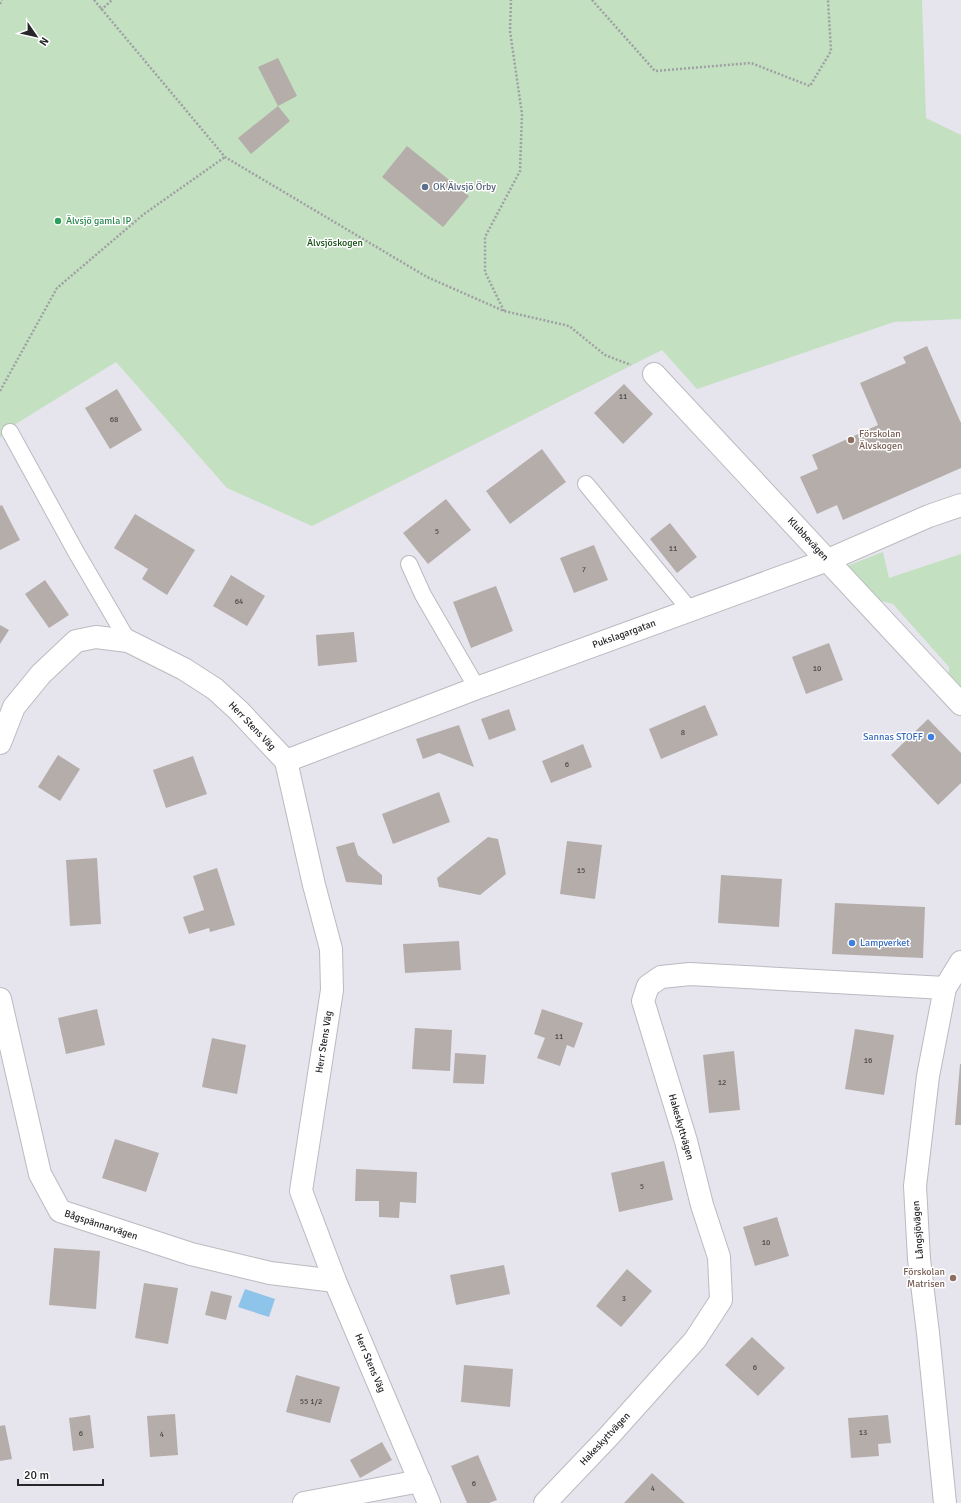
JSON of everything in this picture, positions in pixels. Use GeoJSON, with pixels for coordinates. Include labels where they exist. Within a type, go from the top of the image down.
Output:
{"type":"FeatureCollection","features":[{"type":"Feature","properties":{"kind":"street","name":"Klubbevägen"},"geometry":{"type":"LineString","coordinates":[[654,374],[961,704]]}},
{"type":"Feature","properties":{"kind":"street","name":"Pukslagargatan"},"geometry":{"type":"LineString","coordinates":[[286,761],[477,688],[828,560],[929,516],[961,505]]}},
{"type":"Feature","properties":{"kind":"street"},"geometry":{"type":"LineString","coordinates":[[0,743],[14,707],[41,674],[76,640],[96,637],[128,641]]}},
{"type":"Feature","properties":{"kind":"street","name":"Herr Stens Väg"},"geometry":{"type":"LineString","coordinates":[[128,641],[184,669],[215,689],[239,711],[286,761],[314,885],[331,949],[332,990],[301,1191],[335,1281],[429,1503]]}},
{"type":"Feature","properties":{"kind":"street","name":"Långsjövägen"},"geometry":{"type":"LineString","coordinates":[[945,1503],[919,1259],[915,1186],[928,1076],[945,988],[961,962]]}},
{"type":"Feature","properties":{"kind":"street","name":"Hakeskyttvägen"},"geometry":{"type":"LineString","coordinates":[[545,1503],[608,1437],[695,1340],[721,1300],[719,1257],[702,1205],[686,1141],[643,1001],[648,986],[661,977],[690,974],[945,988]]}},
{"type":"Feature","properties":{"kind":"street","name":"Bågspännarvägen"},"geometry":{"type":"LineString","coordinates":[[0,999],[40,1174],[60,1211],[191,1254],[270,1273],[335,1281]]}},
{"type":"Feature","properties":{"kind":"street"},"geometry":{"type":"LineString","coordinates":[[304,1503],[420,1481]]}},
{"type":"Feature","properties":{"kind":"lane"},"geometry":{"type":"LineString","coordinates":[[10,432],[76,552],[128,641]]}},
{"type":"Feature","properties":{"kind":"lane"},"geometry":{"type":"LineString","coordinates":[[586,484],[690,610]]}},
{"type":"Feature","properties":{"kind":"lane"},"geometry":{"type":"LineString","coordinates":[[409,564],[423,594],[477,688]]}},
{"type":"Feature","properties":{"kind":"path"},"geometry":{"type":"LineString","coordinates":[[0,4],[2,0]]}},
{"type":"Feature","properties":{"kind":"path"},"geometry":{"type":"LineString","coordinates":[[94,0],[226,157],[427,277],[504,311],[569,326],[605,354],[654,374]]}},
{"type":"Feature","properties":{"kind":"path"},"geometry":{"type":"LineString","coordinates":[[102,9],[112,0]]}},
{"type":"Feature","properties":{"kind":"path"},"geometry":{"type":"LineString","coordinates":[[504,311],[485,272],[485,236],[520,171],[522,114],[510,30],[511,0]]}},
{"type":"Feature","properties":{"kind":"path"},"geometry":{"type":"LineString","coordinates":[[592,0],[655,71],[751,63],[810,86],[832,51],[828,0]]}},
{"type":"Feature","properties":{"kind":"path"},"geometry":{"type":"LineString","coordinates":[[0,390],[56,288],[144,214],[226,157]]}},
{"type":"Feature","properties":{"kind":"green space","name":"Älvsjöskogen"},"geometry":{"type":"Polygon","coordinates":[[[0,0],[922,0],[926,118],[961,135],[961,319],[894,322],[697,389],[662,350],[312,526],[227,488],[116,362],[6,430],[0,438],[0,0]]]}},
{"type":"Feature","properties":{"kind":"green space"},"geometry":{"type":"Polygon","coordinates":[[[883,552],[889,578],[961,554],[961,692],[948,678],[949,667],[893,604],[877,600],[847,566],[883,552]]]}},
{"type":"Feature","properties":{"kind":"water"},"geometry":{"type":"Polygon","coordinates":[[[245,1289],[275,1299],[269,1317],[238,1307],[245,1289]]]}},
{"type":"Feature","properties":{"kind":"building"},"geometry":{"type":"Polygon","coordinates":[[[278,58],[297,96],[278,106],[258,67],[278,58]]]}},
{"type":"Feature","properties":{"kind":"building"},"geometry":{"type":"Polygon","coordinates":[[[278,106],[290,121],[251,154],[238,138],[278,106]]]}},
{"type":"Feature","properties":{"kind":"building","name":"OK Älvsjö Örby"},"geometry":{"type":"Polygon","coordinates":[[[407,146],[469,196],[443,227],[382,177],[407,146]]]}},
{"type":"Feature","properties":{"kind":"building"},"geometry":{"type":"Polygon","coordinates":[[[927,346],[961,423],[961,468],[843,520],[837,505],[817,514],[800,477],[818,469],[812,455],[878,425],[860,383],[906,363],[903,357],[927,346]]]}},
{"type":"Feature","properties":{"kind":"building"},"geometry":{"type":"Polygon","coordinates":[[[624,384],[653,414],[623,444],[594,413],[624,384]]]}},
{"type":"Feature","properties":{"kind":"building"},"geometry":{"type":"Polygon","coordinates":[[[117,389],[142,430],[110,449],[85,408],[117,389]]]}},
{"type":"Feature","properties":{"kind":"building"},"geometry":{"type":"Polygon","coordinates":[[[542,449],[566,482],[510,524],[486,491],[542,449]]]}},
{"type":"Feature","properties":{"kind":"building"},"geometry":{"type":"Polygon","coordinates":[[[446,499],[471,530],[428,564],[403,533],[446,499]]]}},
{"type":"Feature","properties":{"kind":"building"},"geometry":{"type":"Polygon","coordinates":[[[2,505],[20,540],[0,550],[0,506],[2,505]]]}},
{"type":"Feature","properties":{"kind":"building"},"geometry":{"type":"Polygon","coordinates":[[[135,514],[195,550],[167,595],[142,579],[148,569],[114,548],[135,514]]]}},
{"type":"Feature","properties":{"kind":"building"},"geometry":{"type":"Polygon","coordinates":[[[670,523],[697,557],[677,573],[650,539],[670,523]]]}},
{"type":"Feature","properties":{"kind":"building"},"geometry":{"type":"Polygon","coordinates":[[[594,545],[608,580],[574,593],[560,558],[594,545]]]}},
{"type":"Feature","properties":{"kind":"building"},"geometry":{"type":"Polygon","coordinates":[[[231,575],[265,596],[247,626],[213,606],[231,575]]]}},
{"type":"Feature","properties":{"kind":"building"},"geometry":{"type":"Polygon","coordinates":[[[45,580],[69,615],[49,628],[25,594],[45,580]]]}},
{"type":"Feature","properties":{"kind":"building"},"geometry":{"type":"Polygon","coordinates":[[[496,586],[513,631],[471,648],[453,602],[496,586]]]}},
{"type":"Feature","properties":{"kind":"building"},"geometry":{"type":"Polygon","coordinates":[[[0,625],[9,630],[0,644],[0,625]]]}},
{"type":"Feature","properties":{"kind":"building"},"geometry":{"type":"Polygon","coordinates":[[[354,632],[357,662],[318,666],[316,635],[354,632]]]}},
{"type":"Feature","properties":{"kind":"building"},"geometry":{"type":"Polygon","coordinates":[[[829,643],[843,680],[806,694],[792,657],[829,643]]]}},
{"type":"Feature","properties":{"kind":"building"},"geometry":{"type":"Polygon","coordinates":[[[705,705],[718,735],[661,759],[649,729],[705,705]]]}},
{"type":"Feature","properties":{"kind":"building"},"geometry":{"type":"Polygon","coordinates":[[[509,709],[516,730],[489,740],[481,719],[509,709]]]}},
{"type":"Feature","properties":{"kind":"building"},"geometry":{"type":"Polygon","coordinates":[[[928,719],[961,753],[961,783],[938,805],[891,755],[928,719]]]}},
{"type":"Feature","properties":{"kind":"building"},"geometry":{"type":"Polygon","coordinates":[[[459,725],[474,767],[439,753],[423,759],[416,739],[459,725]]]}},
{"type":"Feature","properties":{"kind":"building"},"geometry":{"type":"Polygon","coordinates":[[[583,744],[592,767],[551,783],[542,761],[583,744]]]}},
{"type":"Feature","properties":{"kind":"building"},"geometry":{"type":"Polygon","coordinates":[[[58,755],[80,769],[60,801],[38,787],[58,755]]]}},
{"type":"Feature","properties":{"kind":"building"},"geometry":{"type":"Polygon","coordinates":[[[193,756],[207,794],[166,808],[153,770],[193,756]]]}},
{"type":"Feature","properties":{"kind":"building"},"geometry":{"type":"Polygon","coordinates":[[[439,792],[450,822],[393,844],[382,814],[439,792]]]}},
{"type":"Feature","properties":{"kind":"building"},"geometry":{"type":"Polygon","coordinates":[[[488,837],[498,839],[506,874],[480,895],[439,887],[437,878],[488,837]]]}},
{"type":"Feature","properties":{"kind":"building"},"geometry":{"type":"Polygon","coordinates":[[[567,841],[602,845],[595,899],[560,894],[567,841]]]}},
{"type":"Feature","properties":{"kind":"building"},"geometry":{"type":"Polygon","coordinates":[[[354,842],[358,855],[382,875],[382,885],[346,882],[336,847],[354,842]]]}},
{"type":"Feature","properties":{"kind":"building"},"geometry":{"type":"Polygon","coordinates":[[[97,858],[101,924],[70,926],[66,860],[97,858]]]}},
{"type":"Feature","properties":{"kind":"building"},"geometry":{"type":"Polygon","coordinates":[[[217,868],[235,925],[210,932],[209,928],[189,934],[183,917],[204,910],[193,876],[217,868]]]}},
{"type":"Feature","properties":{"kind":"building"},"geometry":{"type":"Polygon","coordinates":[[[721,875],[782,879],[779,927],[718,923],[721,875]]]}},
{"type":"Feature","properties":{"kind":"building"},"geometry":{"type":"Polygon","coordinates":[[[835,903],[925,907],[923,958],[832,954],[835,903]]]}},
{"type":"Feature","properties":{"kind":"building"},"geometry":{"type":"Polygon","coordinates":[[[459,941],[461,970],[405,973],[403,944],[459,941]]]}},
{"type":"Feature","properties":{"kind":"building"},"geometry":{"type":"Polygon","coordinates":[[[97,1009],[105,1045],[66,1054],[58,1018],[97,1009]]]}},
{"type":"Feature","properties":{"kind":"building"},"geometry":{"type":"Polygon","coordinates":[[[542,1009],[583,1023],[574,1048],[567,1045],[560,1066],[537,1058],[545,1038],[534,1034],[542,1009]]]}},
{"type":"Feature","properties":{"kind":"building"},"geometry":{"type":"Polygon","coordinates":[[[415,1028],[452,1030],[450,1071],[412,1069],[415,1028]]]}},
{"type":"Feature","properties":{"kind":"building"},"geometry":{"type":"Polygon","coordinates":[[[855,1029],[894,1035],[884,1095],[845,1089],[855,1029]]]}},
{"type":"Feature","properties":{"kind":"building"},"geometry":{"type":"Polygon","coordinates":[[[212,1038],[246,1045],[237,1094],[202,1087],[212,1038]]]}},
{"type":"Feature","properties":{"kind":"building"},"geometry":{"type":"Polygon","coordinates":[[[734,1051],[740,1110],[709,1113],[703,1055],[734,1051]]]}},
{"type":"Feature","properties":{"kind":"building"},"geometry":{"type":"Polygon","coordinates":[[[455,1053],[486,1055],[484,1084],[453,1083],[455,1053]]]}},
{"type":"Feature","properties":{"kind":"building"},"geometry":{"type":"Polygon","coordinates":[[[960,1064],[961,1125],[955,1125],[960,1064]]]}},
{"type":"Feature","properties":{"kind":"building"},"geometry":{"type":"Polygon","coordinates":[[[115,1139],[159,1153],[146,1192],[102,1178],[115,1139]]]}},
{"type":"Feature","properties":{"kind":"building"},"geometry":{"type":"Polygon","coordinates":[[[664,1161],[673,1200],[619,1212],[611,1173],[664,1161]]]}},
{"type":"Feature","properties":{"kind":"building"},"geometry":{"type":"Polygon","coordinates":[[[356,1169],[417,1172],[416,1203],[400,1202],[399,1218],[379,1217],[379,1201],[355,1201],[356,1169]]]}},
{"type":"Feature","properties":{"kind":"building"},"geometry":{"type":"Polygon","coordinates":[[[777,1217],[789,1256],[755,1266],[743,1227],[777,1217]]]}},
{"type":"Feature","properties":{"kind":"building"},"geometry":{"type":"Polygon","coordinates":[[[54,1248],[100,1251],[96,1309],[49,1305],[54,1248]]]}},
{"type":"Feature","properties":{"kind":"building"},"geometry":{"type":"Polygon","coordinates":[[[504,1265],[510,1294],[456,1305],[450,1275],[504,1265]]]}},
{"type":"Feature","properties":{"kind":"building"},"geometry":{"type":"Polygon","coordinates":[[[627,1269],[652,1291],[621,1327],[596,1306],[627,1269]]]}},
{"type":"Feature","properties":{"kind":"building"},"geometry":{"type":"Polygon","coordinates":[[[144,1283],[178,1288],[168,1344],[135,1338],[144,1283]]]}},
{"type":"Feature","properties":{"kind":"building"},"geometry":{"type":"Polygon","coordinates":[[[211,1291],[232,1296],[226,1320],[205,1315],[211,1291]]]}},
{"type":"Feature","properties":{"kind":"building"},"geometry":{"type":"Polygon","coordinates":[[[752,1337],[785,1368],[758,1396],[725,1365],[752,1337]]]}},
{"type":"Feature","properties":{"kind":"building"},"geometry":{"type":"Polygon","coordinates":[[[464,1365],[513,1369],[510,1407],[461,1402],[464,1365]]]}},
{"type":"Feature","properties":{"kind":"building"},"geometry":{"type":"Polygon","coordinates":[[[296,1375],[340,1387],[330,1423],[286,1412],[296,1375]]]}},
{"type":"Feature","properties":{"kind":"building"},"geometry":{"type":"Polygon","coordinates":[[[175,1414],[178,1455],[150,1457],[147,1416],[175,1414]]]}},
{"type":"Feature","properties":{"kind":"building"},"geometry":{"type":"Polygon","coordinates":[[[90,1415],[94,1448],[73,1451],[69,1418],[90,1415]]]}},
{"type":"Feature","properties":{"kind":"building"},"geometry":{"type":"Polygon","coordinates":[[[888,1415],[891,1443],[878,1444],[879,1456],[851,1458],[848,1418],[888,1415]]]}},
{"type":"Feature","properties":{"kind":"building"},"geometry":{"type":"Polygon","coordinates":[[[5,1425],[12,1459],[0,1461],[0,1426],[5,1425]]]}},
{"type":"Feature","properties":{"kind":"building"},"geometry":{"type":"Polygon","coordinates":[[[382,1442],[392,1460],[360,1478],[350,1460],[382,1442]]]}},
{"type":"Feature","properties":{"kind":"building"},"geometry":{"type":"Polygon","coordinates":[[[478,1455],[497,1500],[489,1503],[467,1503],[451,1466],[478,1455]]]}},
{"type":"Feature","properties":{"kind":"building"},"geometry":{"type":"Polygon","coordinates":[[[652,1473],[685,1503],[624,1503],[652,1473]]]}},
{"type":"Feature","properties":{"kind":"place","name":"OK Älvsjö Örby"},"geometry":{"type":"Point","coordinates":[425,187]}},
{"type":"Feature","properties":{"kind":"place","name":"Älvsjö gamla IP"},"geometry":{"type":"Point","coordinates":[58,221]}},
{"type":"Feature","properties":{"kind":"place","name":"Förskolan Älvskogen"},"geometry":{"type":"Point","coordinates":[851,440]}},
{"type":"Feature","properties":{"kind":"place","name":"Sannas STOFF"},"geometry":{"type":"Point","coordinates":[931,737]}},
{"type":"Feature","properties":{"kind":"place","name":"Lampverket"},"geometry":{"type":"Point","coordinates":[852,943]}},
{"type":"Feature","properties":{"kind":"place","name":"Förskolan Matrisen"},"geometry":{"type":"Point","coordinates":[953,1278]}}]}
